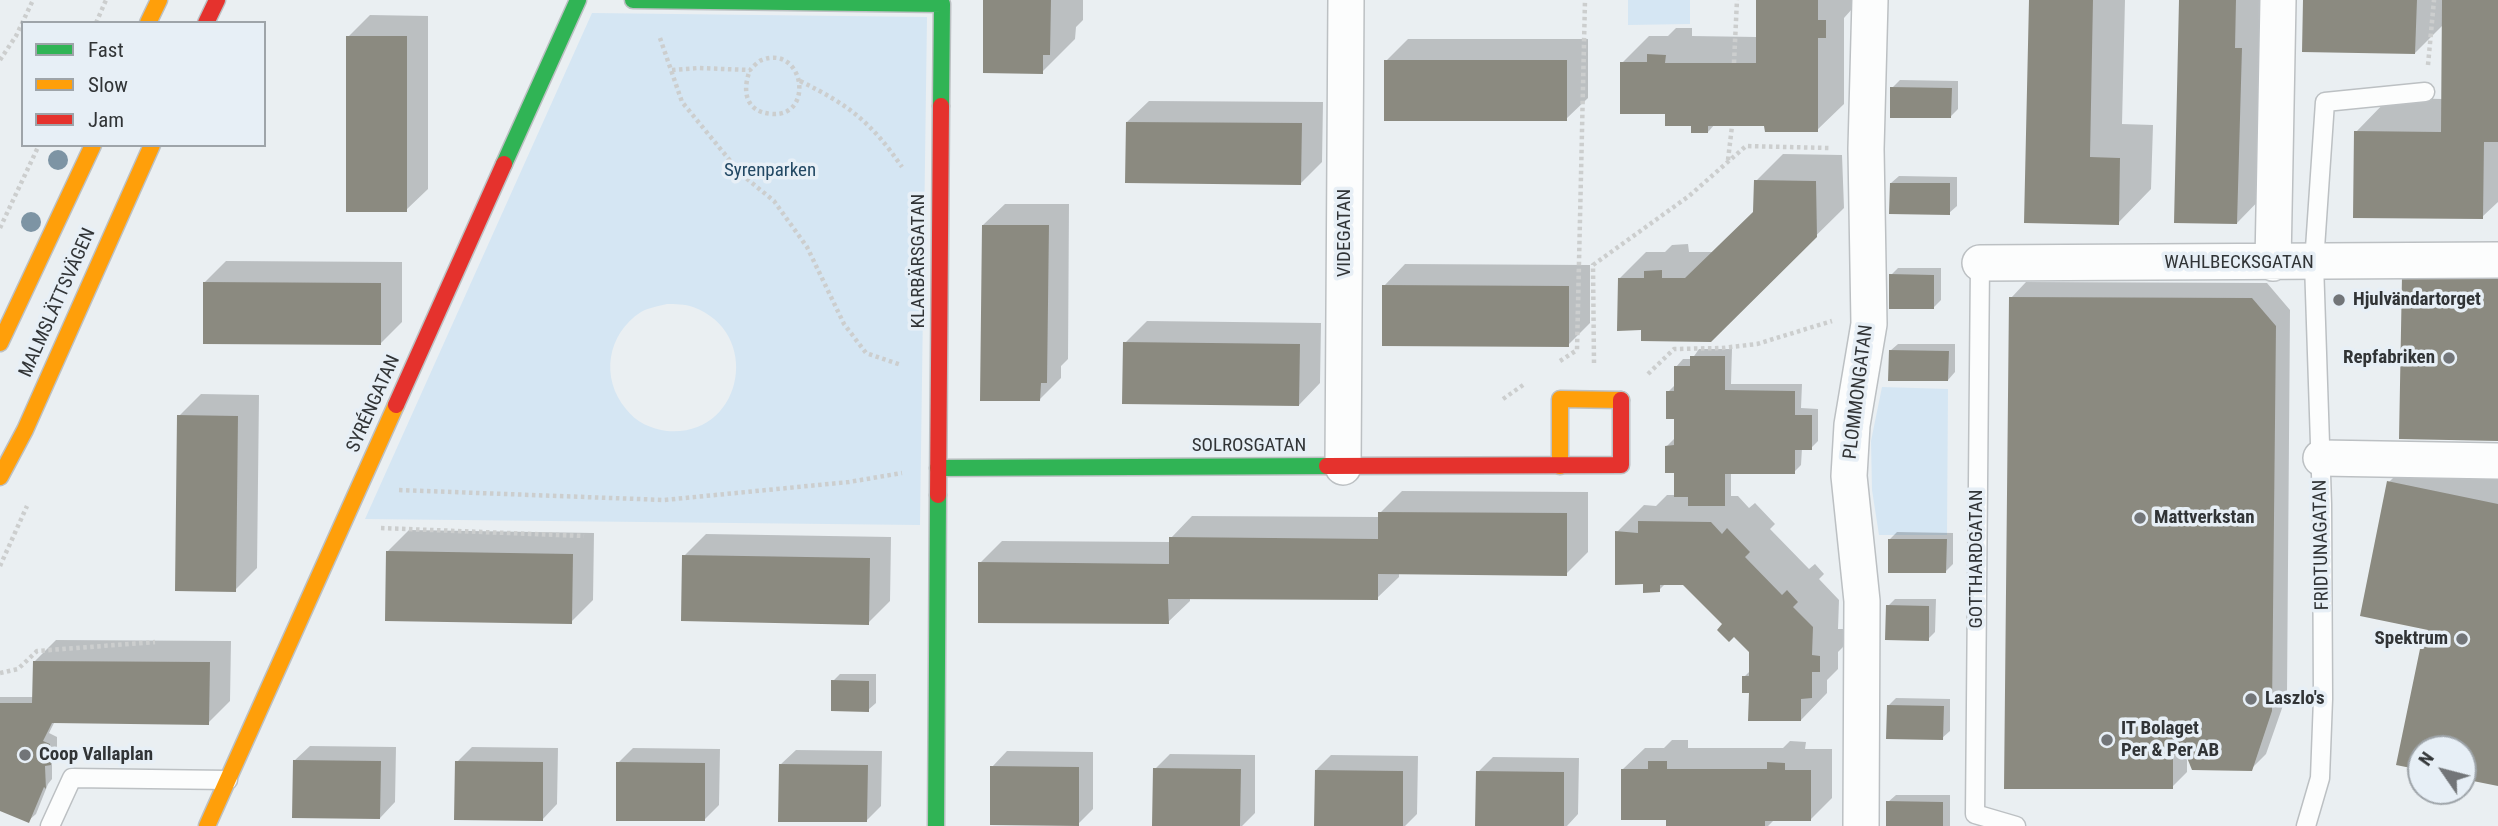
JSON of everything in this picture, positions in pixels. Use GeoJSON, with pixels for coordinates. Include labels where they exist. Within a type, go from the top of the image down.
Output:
{"type":"FeatureCollection","features":[{"type":"Feature","properties":{"kind":"street"},"geometry":{"type":"LineString","coordinates":[[149,21],[159,0]]}},
{"type":"Feature","properties":{"kind":"street"},"geometry":{"type":"LineString","coordinates":[[207,21],[216,0]]}},
{"type":"Feature","properties":{"kind":"street","name":"SYRÉNGATAN"},"geometry":{"type":"LineString","coordinates":[[207,826],[578,0]]}},
{"type":"Feature","properties":{"kind":"street","name":"VIDEGATAN"},"geometry":{"type":"LineString","coordinates":[[1343,467],[1346,0]]}},
{"type":"Feature","properties":{"kind":"street","name":"PLOMMONGATAN"},"geometry":{"type":"LineString","coordinates":[[1861,826],[1862,601],[1849,476],[1852,425],[1869,324],[1866,149],[1870,0]]}},
{"type":"Feature","properties":{"kind":"street"},"geometry":{"type":"LineString","coordinates":[[2273,262],[2278,0]]}},
{"type":"Feature","properties":{"kind":"street","name":"KLARBÄRSGATAN"},"geometry":{"type":"LineString","coordinates":[[640,1],[942,4],[936,826]]}},
{"type":"Feature","properties":{"kind":"street","name":"MALMSLÄTTSVÄGEN"},"geometry":{"type":"LineString","coordinates":[[0,343],[92,147]]}},
{"type":"Feature","properties":{"kind":"street","name":"MALMSLÄTTSVÄGEN"},"geometry":{"type":"LineString","coordinates":[[0,477],[25,430],[151,147]]}},
{"type":"Feature","properties":{"kind":"street","name":"WAHLBECKSGATAN"},"geometry":{"type":"LineString","coordinates":[[1980,263],[2498,260]]}},
{"type":"Feature","properties":{"kind":"street"},"geometry":{"type":"LineString","coordinates":[[1560,466],[1560,399],[1621,399]]}},
{"type":"Feature","properties":{"kind":"street","name":"SOLROSGATAN"},"geometry":{"type":"LineString","coordinates":[[938,468],[1622,466],[1621,399]]}},
{"type":"Feature","properties":{"kind":"street"},"geometry":{"type":"LineString","coordinates":[[2321,458],[2498,461]]}},
{"type":"Feature","properties":{"kind":"lane","name":"FRIDTUNAGATAN"},"geometry":{"type":"LineString","coordinates":[[2306,826],[2320,778],[2323,699],[2321,458],[2314,263],[2325,102],[2425,92]]}},
{"type":"Feature","properties":{"kind":"lane","name":"GOTTHARDGATAN"},"geometry":{"type":"LineString","coordinates":[[1980,263],[1975,814],[2016,826]]}},
{"type":"Feature","properties":{"kind":"lane"},"geometry":{"type":"LineString","coordinates":[[50,826],[72,778],[228,780]]}},
{"type":"Feature","properties":{"kind":"path"},"geometry":{"type":"LineString","coordinates":[[23,21],[33,0]]}},
{"type":"Feature","properties":{"kind":"path"},"geometry":{"type":"LineString","coordinates":[[97,21],[106,0]]}},
{"type":"Feature","properties":{"kind":"path"},"geometry":{"type":"LineString","coordinates":[[1556,364],[1577,350],[1585,0]]}},
{"type":"Feature","properties":{"kind":"path"},"geometry":{"type":"LineString","coordinates":[[1734,63],[1737,0]]}},
{"type":"Feature","properties":{"kind":"path"},"geometry":{"type":"LineString","coordinates":[[2425,92],[2434,0]]}},
{"type":"Feature","properties":{"kind":"path"},"geometry":{"type":"LineString","coordinates":[[640,1],[673,71],[682,102],[741,174],[774,201],[807,247],[845,324],[866,352],[939,376]]}},
{"type":"Feature","properties":{"kind":"path"},"geometry":{"type":"LineString","coordinates":[[0,60],[21,25]]}},
{"type":"Feature","properties":{"kind":"path"},"geometry":{"type":"LineString","coordinates":[[779,59],[793,66],[800,81],[799,96],[790,109],[775,114],[759,111],[748,100],[744,85],[750,70],[762,60],[779,59]]}},
{"type":"Feature","properties":{"kind":"path"},"geometry":{"type":"LineString","coordinates":[[673,71],[698,68],[750,70]]}},
{"type":"Feature","properties":{"kind":"path"},"geometry":{"type":"LineString","coordinates":[[800,81],[838,100],[856,114],[885,143],[913,181],[940,192]]}},
{"type":"Feature","properties":{"kind":"path"},"geometry":{"type":"LineString","coordinates":[[1728,162],[1732,126]]}},
{"type":"Feature","properties":{"kind":"path"},"geometry":{"type":"LineString","coordinates":[[1594,399],[1593,265],[1689,196],[1746,146],[1866,149]]}},
{"type":"Feature","properties":{"kind":"path"},"geometry":{"type":"LineString","coordinates":[[0,228],[38,147]]}},
{"type":"Feature","properties":{"kind":"path"},"geometry":{"type":"LineString","coordinates":[[1621,399],[1674,349],[1757,344],[1830,322],[1869,314]]}},
{"type":"Feature","properties":{"kind":"path"},"geometry":{"type":"LineString","coordinates":[[1503,399],[1534,378]]}},
{"type":"Feature","properties":{"kind":"path"},"geometry":{"type":"LineString","coordinates":[[359,488],[664,500],[849,482],[938,468]]}},
{"type":"Feature","properties":{"kind":"path"},"geometry":{"type":"LineString","coordinates":[[342,527],[584,536]]}},
{"type":"Feature","properties":{"kind":"path"},"geometry":{"type":"LineString","coordinates":[[0,673],[18,669],[37,651],[155,642]]}},
{"type":"Feature","properties":{"kind":"green space"},"geometry":{"type":"Polygon","coordinates":[[[1628,0],[1690,0],[1690,24],[1628,25],[1628,0]]]}},
{"type":"Feature","properties":{"kind":"green space","name":"Syrenparken"},"geometry":{"type":"Polygon","coordinates":[[[592,13],[927,17],[920,525],[365,519],[592,13]],[[667,304],[641,312],[630,321],[614,344],[610,370],[618,397],[634,418],[655,429],[693,429],[713,418],[727,402],[735,381],[736,360],[729,338],[715,320],[693,307],[667,304]]]}},
{"type":"Feature","properties":{"kind":"green space"},"geometry":{"type":"Polygon","coordinates":[[[1882,387],[1948,389],[1947,535],[1879,535],[1872,490],[1871,441],[1882,387]]]}},
{"type":"Feature","properties":{"kind":"building"},"geometry":{"type":"Polygon","coordinates":[[[983,0],[1051,0],[1050,55],[1043,55],[1043,74],[983,73],[983,0]]]}},
{"type":"Feature","properties":{"kind":"building"},"geometry":{"type":"Polygon","coordinates":[[[1756,0],[1818,0],[1818,20],[1826,20],[1826,38],[1818,38],[1818,132],[1765,132],[1764,126],[1708,126],[1708,133],[1691,133],[1691,126],[1665,126],[1665,114],[1620,114],[1620,62],[1647,62],[1647,54],[1666,55],[1665,63],[1756,63],[1756,0]]]}},
{"type":"Feature","properties":{"kind":"building"},"geometry":{"type":"Polygon","coordinates":[[[2029,0],[2093,0],[2090,157],[2120,158],[2119,225],[2024,223],[2029,0]]]}},
{"type":"Feature","properties":{"kind":"building"},"geometry":{"type":"Polygon","coordinates":[[[2179,0],[2236,0],[2235,48],[2242,48],[2237,224],[2174,223],[2179,0]]]}},
{"type":"Feature","properties":{"kind":"building"},"geometry":{"type":"Polygon","coordinates":[[[2303,0],[2417,0],[2415,54],[2302,52],[2303,0]]]}},
{"type":"Feature","properties":{"kind":"building"},"geometry":{"type":"Polygon","coordinates":[[[2442,0],[2498,0],[2498,142],[2484,142],[2483,219],[2353,218],[2354,131],[2441,132],[2442,0]]]}},
{"type":"Feature","properties":{"kind":"building"},"geometry":{"type":"Polygon","coordinates":[[[346,36],[407,36],[407,212],[346,212],[346,36]]]}},
{"type":"Feature","properties":{"kind":"building"},"geometry":{"type":"Polygon","coordinates":[[[1384,60],[1567,60],[1567,121],[1384,121],[1384,60]]]}},
{"type":"Feature","properties":{"kind":"building"},"geometry":{"type":"Polygon","coordinates":[[[1890,87],[1952,88],[1951,118],[1890,118],[1890,87]]]}},
{"type":"Feature","properties":{"kind":"building"},"geometry":{"type":"Polygon","coordinates":[[[1126,122],[1302,123],[1301,185],[1125,183],[1126,122]]]}},
{"type":"Feature","properties":{"kind":"building"},"geometry":{"type":"Polygon","coordinates":[[[1754,180],[1816,181],[1817,237],[1711,342],[1641,341],[1641,330],[1617,331],[1618,278],[1644,278],[1644,271],[1662,270],[1662,278],[1685,278],[1753,212],[1754,180]]]}},
{"type":"Feature","properties":{"kind":"building"},"geometry":{"type":"Polygon","coordinates":[[[1890,183],[1950,183],[1950,215],[1889,214],[1890,183]]]}},
{"type":"Feature","properties":{"kind":"building"},"geometry":{"type":"Polygon","coordinates":[[[982,225],[1049,225],[1047,383],[1041,383],[1040,401],[980,401],[982,225]]]}},
{"type":"Feature","properties":{"kind":"building"},"geometry":{"type":"Polygon","coordinates":[[[1889,274],[1934,275],[1934,309],[1889,309],[1889,274]]]}},
{"type":"Feature","properties":{"kind":"building","name":"Repfabriken"},"geometry":{"type":"Polygon","coordinates":[[[2402,276],[2498,278],[2498,441],[2399,439],[2402,276]]]}},
{"type":"Feature","properties":{"kind":"building"},"geometry":{"type":"Polygon","coordinates":[[[203,282],[381,283],[381,345],[203,344],[203,282]]]}},
{"type":"Feature","properties":{"kind":"building"},"geometry":{"type":"Polygon","coordinates":[[[1382,285],[1569,286],[1569,347],[1382,346],[1382,285]]]}},
{"type":"Feature","properties":{"kind":"building","name":"Mattverkstan"},"geometry":{"type":"Polygon","coordinates":[[[2009,297],[2252,298],[2276,326],[2272,711],[2252,771],[2192,770],[2186,755],[2173,755],[2173,789],[2004,789],[2009,297]]]}},
{"type":"Feature","properties":{"kind":"building"},"geometry":{"type":"Polygon","coordinates":[[[1123,342],[1300,344],[1299,406],[1122,404],[1123,342]]]}},
{"type":"Feature","properties":{"kind":"building"},"geometry":{"type":"Polygon","coordinates":[[[1889,350],[1949,351],[1948,381],[1888,381],[1889,350]]]}},
{"type":"Feature","properties":{"kind":"building"},"geometry":{"type":"Polygon","coordinates":[[[1690,356],[1725,356],[1725,390],[1795,391],[1795,415],[1812,415],[1812,450],[1795,450],[1795,474],[1725,474],[1725,506],[1688,506],[1688,497],[1674,497],[1674,473],[1665,473],[1665,446],[1674,445],[1674,419],[1666,419],[1666,391],[1674,391],[1674,366],[1690,366],[1690,356]]]}},
{"type":"Feature","properties":{"kind":"building"},"geometry":{"type":"Polygon","coordinates":[[[177,415],[238,416],[236,592],[175,591],[177,415]]]}},
{"type":"Feature","properties":{"kind":"building","name":"Spektrum"},"geometry":{"type":"Polygon","coordinates":[[[2387,481],[2498,504],[2498,786],[2477,782],[2477,735],[2407,735],[2407,767],[2396,765],[2420,649],[2424,649],[2428,630],[2360,616],[2387,481]]]}},
{"type":"Feature","properties":{"kind":"building"},"geometry":{"type":"Polygon","coordinates":[[[1378,512],[1567,513],[1567,576],[1378,574],[1378,600],[1168,599],[1169,624],[978,623],[978,562],[1169,564],[1169,537],[1378,539],[1378,512]]]}},
{"type":"Feature","properties":{"kind":"building"},"geometry":{"type":"Polygon","coordinates":[[[1638,521],[1711,522],[1722,534],[1727,528],[1750,552],[1745,557],[1782,595],[1787,590],[1798,602],[1793,607],[1813,627],[1812,655],[1820,656],[1820,672],[1812,672],[1812,698],[1801,699],[1801,721],[1748,721],[1749,693],[1742,693],[1742,676],[1749,676],[1749,652],[1734,637],[1729,642],[1717,630],[1722,624],[1683,585],[1660,585],[1660,592],[1643,593],[1643,584],[1615,585],[1615,531],[1638,533],[1638,521]]]}},
{"type":"Feature","properties":{"kind":"building"},"geometry":{"type":"Polygon","coordinates":[[[1888,539],[1947,539],[1946,573],[1888,573],[1888,539]]]}},
{"type":"Feature","properties":{"kind":"building"},"geometry":{"type":"Polygon","coordinates":[[[386,551],[573,554],[572,624],[385,621],[386,551]]]}},
{"type":"Feature","properties":{"kind":"building"},"geometry":{"type":"Polygon","coordinates":[[[682,555],[870,558],[869,625],[681,621],[682,555]]]}},
{"type":"Feature","properties":{"kind":"building"},"geometry":{"type":"Polygon","coordinates":[[[1886,605],[1929,606],[1929,641],[1885,640],[1886,605]]]}},
{"type":"Feature","properties":{"kind":"building"},"geometry":{"type":"Polygon","coordinates":[[[33,661],[210,662],[209,725],[52,723],[43,741],[50,744],[51,765],[45,766],[46,789],[44,787],[29,823],[0,811],[0,703],[32,703],[33,661]]]}},
{"type":"Feature","properties":{"kind":"building"},"geometry":{"type":"Polygon","coordinates":[[[831,680],[869,681],[869,712],[831,711],[831,680]]]}},
{"type":"Feature","properties":{"kind":"building"},"geometry":{"type":"Polygon","coordinates":[[[1887,705],[1944,706],[1943,740],[1886,739],[1887,705]]]}},
{"type":"Feature","properties":{"kind":"building"},"geometry":{"type":"Polygon","coordinates":[[[293,760],[381,761],[380,819],[292,818],[293,760]]]}},
{"type":"Feature","properties":{"kind":"building"},"geometry":{"type":"Polygon","coordinates":[[[455,761],[543,762],[543,821],[454,820],[455,761]]]}},
{"type":"Feature","properties":{"kind":"building"},"geometry":{"type":"Polygon","coordinates":[[[1648,761],[1667,761],[1667,769],[1767,769],[1767,762],[1785,763],[1785,770],[1811,770],[1811,821],[1765,821],[1765,826],[1666,826],[1666,820],[1621,820],[1621,769],[1648,769],[1648,761]]]}},
{"type":"Feature","properties":{"kind":"building"},"geometry":{"type":"Polygon","coordinates":[[[616,762],[705,763],[705,821],[616,821],[616,762]]]}},
{"type":"Feature","properties":{"kind":"building"},"geometry":{"type":"Polygon","coordinates":[[[779,764],[868,765],[867,822],[778,822],[779,764]]]}},
{"type":"Feature","properties":{"kind":"building"},"geometry":{"type":"Polygon","coordinates":[[[990,766],[1079,767],[1079,826],[990,825],[990,766]]]}},
{"type":"Feature","properties":{"kind":"building"},"geometry":{"type":"Polygon","coordinates":[[[1153,768],[1241,769],[1240,826],[1152,826],[1153,768]]]}},
{"type":"Feature","properties":{"kind":"building"},"geometry":{"type":"Polygon","coordinates":[[[1315,770],[1403,771],[1403,826],[1314,826],[1315,770]]]}},
{"type":"Feature","properties":{"kind":"building"},"geometry":{"type":"Polygon","coordinates":[[[1476,771],[1564,772],[1564,826],[1475,826],[1476,771]]]}},
{"type":"Feature","properties":{"kind":"building"},"geometry":{"type":"Polygon","coordinates":[[[1886,801],[1943,802],[1943,826],[1886,826],[1886,801]]]}},
{"type":"Feature","properties":{"kind":"traffic: fast"},"geometry":{"type":"LineString","coordinates":[[504,164],[578,0]]}},
{"type":"Feature","properties":{"kind":"traffic: fast"},"geometry":{"type":"LineString","coordinates":[[633,0],[942,4],[941,106]]}},
{"type":"Feature","properties":{"kind":"traffic: fast"},"geometry":{"type":"LineString","coordinates":[[938,468],[1327,466]]}},
{"type":"Feature","properties":{"kind":"traffic: fast"},"geometry":{"type":"LineString","coordinates":[[936,826],[938,495]]}},
{"type":"Feature","properties":{"kind":"traffic: slow"},"geometry":{"type":"LineString","coordinates":[[149,21],[159,0]]}},
{"type":"Feature","properties":{"kind":"traffic: slow"},"geometry":{"type":"LineString","coordinates":[[0,343],[92,147]]}},
{"type":"Feature","properties":{"kind":"traffic: slow"},"geometry":{"type":"LineString","coordinates":[[0,477],[25,430],[151,147]]}},
{"type":"Feature","properties":{"kind":"traffic: slow"},"geometry":{"type":"LineString","coordinates":[[1560,466],[1560,399],[1621,400]]}},
{"type":"Feature","properties":{"kind":"traffic: slow"},"geometry":{"type":"LineString","coordinates":[[207,826],[396,405]]}},
{"type":"Feature","properties":{"kind":"traffic: jam"},"geometry":{"type":"LineString","coordinates":[[207,21],[217,0]]}},
{"type":"Feature","properties":{"kind":"traffic: jam"},"geometry":{"type":"LineString","coordinates":[[938,495],[941,106]]}},
{"type":"Feature","properties":{"kind":"traffic: jam"},"geometry":{"type":"LineString","coordinates":[[396,405],[504,164]]}},
{"type":"Feature","properties":{"kind":"traffic: jam"},"geometry":{"type":"LineString","coordinates":[[1327,466],[1621,465],[1621,400]]}},
{"type":"Feature","properties":{"kind":"place","name":"Hjulvändartorget"},"geometry":{"type":"Point","coordinates":[2339,300]}},
{"type":"Feature","properties":{"kind":"place","name":"Repfabriken"},"geometry":{"type":"Point","coordinates":[2449,358]}},
{"type":"Feature","properties":{"kind":"place","name":"Mattverkstan"},"geometry":{"type":"Point","coordinates":[2140,518]}},
{"type":"Feature","properties":{"kind":"place","name":"Spektrum"},"geometry":{"type":"Point","coordinates":[2462,639]}},
{"type":"Feature","properties":{"kind":"place","name":"Laszlo's"},"geometry":{"type":"Point","coordinates":[2251,699]}},
{"type":"Feature","properties":{"kind":"place","name":"IT Bolaget Per & Per AB"},"geometry":{"type":"Point","coordinates":[2107,740]}},
{"type":"Feature","properties":{"kind":"place","name":"Coop Vallaplan"},"geometry":{"type":"Point","coordinates":[25,755]}}]}
